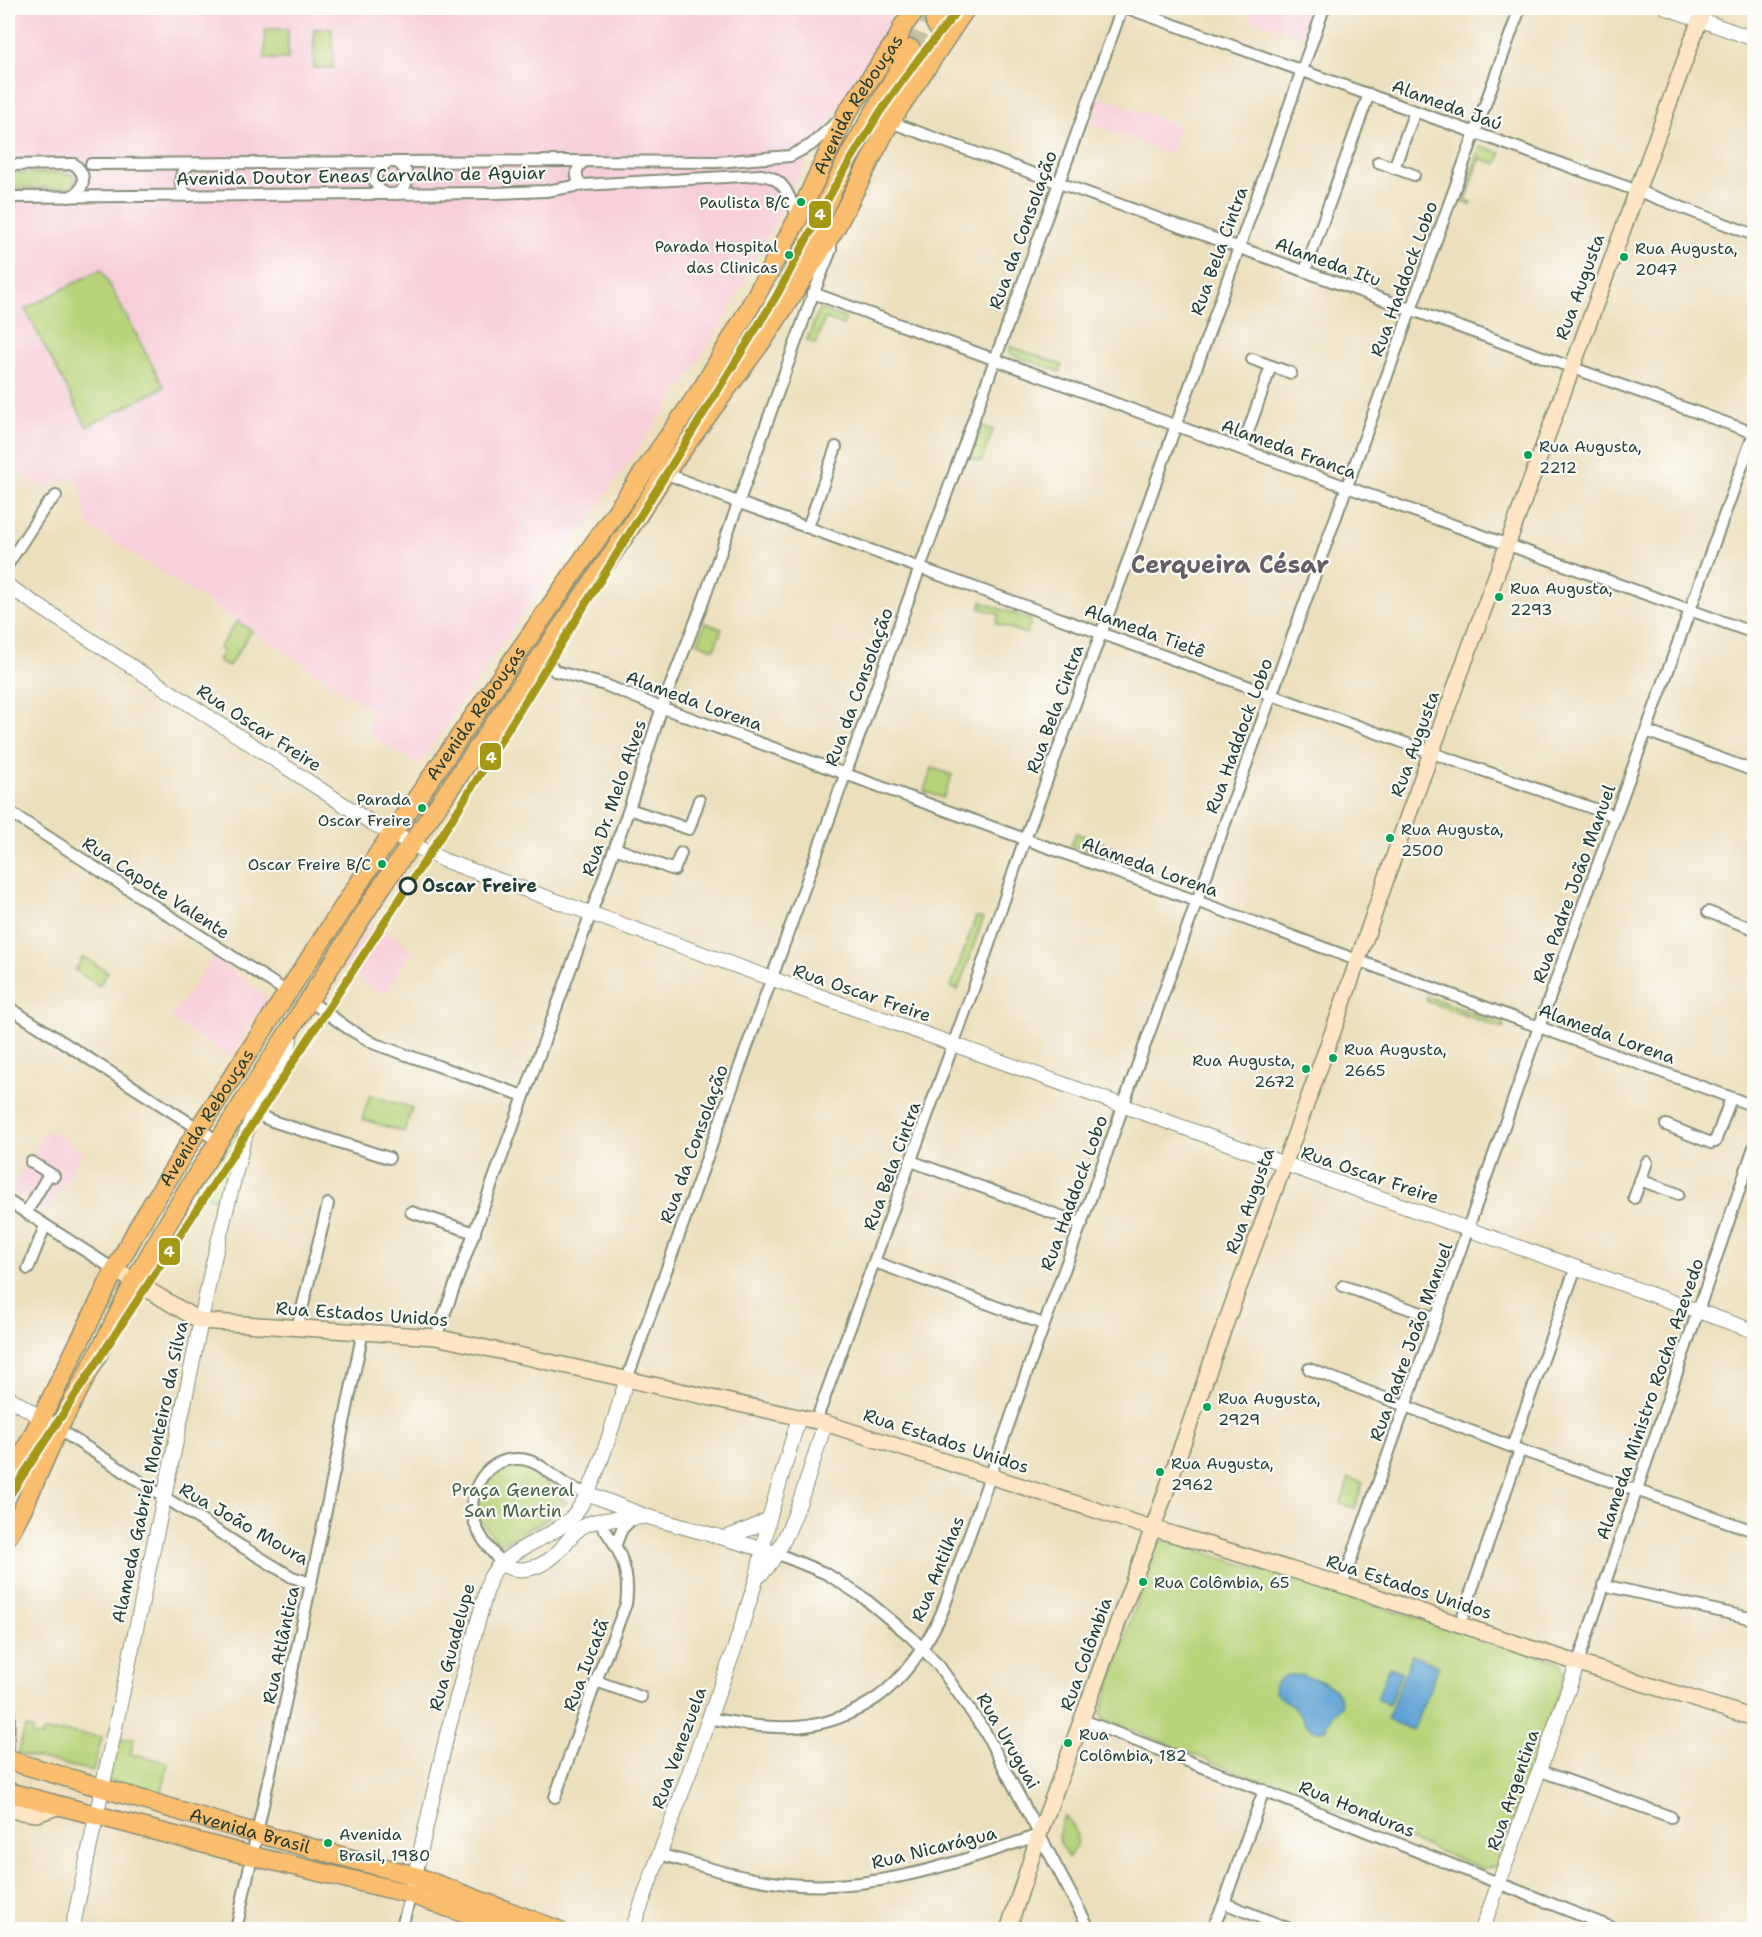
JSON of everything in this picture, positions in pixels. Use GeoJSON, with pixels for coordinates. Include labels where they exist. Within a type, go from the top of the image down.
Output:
{"type":"FeatureCollection","features":[{"type":"Feature","properties":{"kind":"main road","name":"Avenida Rebouças"},"geometry":{"type":"LineString","coordinates":[[8,1485],[40,1417],[140,1224],[199,1128],[392,834],[694,401],[745,316],[798,218],[846,114],[897,38],[913,8]]}},
{"type":"Feature","properties":{"kind":"main road"},"geometry":{"type":"LineString","coordinates":[[936,8],[934,16],[936,26],[940,30],[949,31]]}},
{"type":"Feature","properties":{"kind":"main road","name":"Avenida Rebouças"},"geometry":{"type":"LineString","coordinates":[[8,1536],[25,1504],[58,1429],[134,1282],[186,1192],[307,999],[410,844],[626,534],[665,473],[765,337],[831,236],[890,122],[966,8]]}},
{"type":"Feature","properties":{"kind":"main road","name":"Rua Augusta"},"geometry":{"type":"LineString","coordinates":[[1153,1528],[1571,367],[1702,13]]}},
{"type":"Feature","properties":{"kind":"main road","name":"Avenida Rebouças"},"geometry":{"type":"LineString","coordinates":[[765,337],[820,214],[851,152],[911,49]]}},
{"type":"Feature","properties":{"kind":"main road","name":"Rua Estados Unidos"},"geometry":{"type":"LineString","coordinates":[[115,1270],[200,1321],[436,1337],[821,1422],[1754,1717]]}},
{"type":"Feature","properties":{"kind":"main road","name":"Rua Colômbia"},"geometry":{"type":"LineString","coordinates":[[1008,1929],[1039,1835],[1153,1528]]}},
{"type":"Feature","properties":{"kind":"main road","name":"Avenida Brasil"},"geometry":{"type":"LineString","coordinates":[[8,1760],[257,1833],[415,1876],[558,1929]]}},
{"type":"Feature","properties":{"kind":"main road","name":"Avenida Brasil"},"geometry":{"type":"LineString","coordinates":[[8,1792],[252,1856],[411,1894],[510,1929]]}},
{"type":"Feature","properties":{"kind":"main road"},"geometry":{"type":"LineString","coordinates":[[8,1810],[37,1815],[61,1806]]}},
{"type":"Feature","properties":{"kind":"street","name":"Rua da Consolação"},"geometry":{"type":"LineString","coordinates":[[627,1378],[1122,8]]}},
{"type":"Feature","properties":{"kind":"street","name":"Alameda Jaú"},"geometry":{"type":"LineString","coordinates":[[1127,8],[1755,235]]}},
{"type":"Feature","properties":{"kind":"street","name":"Rua Bela Cintra"},"geometry":{"type":"LineString","coordinates":[[821,1422],[875,1262],[1025,839],[1126,566],[1324,8]]}},
{"type":"Feature","properties":{"kind":"street","name":"Rua Haddock Lobo"},"geometry":{"type":"LineString","coordinates":[[991,1476],[1043,1324],[1082,1224],[1520,8]]}},
{"type":"Feature","properties":{"kind":"street"},"geometry":{"type":"LineString","coordinates":[[1667,8],[1702,13],[1755,39]]}},
{"type":"Feature","properties":{"kind":"street"},"geometry":{"type":"LineString","coordinates":[[1305,271],[1369,94]]}},
{"type":"Feature","properties":{"kind":"street"},"geometry":{"type":"LineString","coordinates":[[1394,168],[1415,111]]}},
{"type":"Feature","properties":{"kind":"street","name":"Avenida Doutor Eneas Carvalho de Aguiar"},"geometry":{"type":"LineString","coordinates":[[91,164],[717,162],[790,156],[811,145],[846,114]]}},
{"type":"Feature","properties":{"kind":"street","name":"Alameda Itu"},"geometry":{"type":"LineString","coordinates":[[890,122],[1754,433]]}},
{"type":"Feature","properties":{"kind":"street"},"geometry":{"type":"LineString","coordinates":[[582,185],[577,180],[576,172],[585,161]]}},
{"type":"Feature","properties":{"kind":"street"},"geometry":{"type":"LineString","coordinates":[[717,162],[722,169],[717,178]]}},
{"type":"Feature","properties":{"kind":"street"},"geometry":{"type":"LineString","coordinates":[[1377,162],[1414,175]]}},
{"type":"Feature","properties":{"kind":"street"},"geometry":{"type":"LineString","coordinates":[[392,163],[407,172],[408,179],[406,186],[391,194],[379,189],[375,182],[377,173],[392,163]]}},
{"type":"Feature","properties":{"kind":"street"},"geometry":{"type":"LineString","coordinates":[[8,165],[74,164],[81,171],[83,181],[80,190],[68,197]]}},
{"type":"Feature","properties":{"kind":"street"},"geometry":{"type":"LineString","coordinates":[[188,196],[183,191],[180,182],[182,172],[189,165]]}},
{"type":"Feature","properties":{"kind":"street","name":"Avenida Doutor Eneas Carvalho de Aguiar"},"geometry":{"type":"LineString","coordinates":[[8,197],[497,193],[546,191],[582,185],[761,175],[777,180],[788,195],[798,218]]}},
{"type":"Feature","properties":{"kind":"street","name":"Rua Dr. Melo Alves"},"geometry":{"type":"LineString","coordinates":[[436,1337],[629,809],[662,707],[700,610],[813,293],[831,250],[831,236]]}},
{"type":"Feature","properties":{"kind":"street","name":"Alameda Franca"},"geometry":{"type":"LineString","coordinates":[[813,293],[1174,426],[1755,633]]}},
{"type":"Feature","properties":{"kind":"street"},"geometry":{"type":"LineString","coordinates":[[1252,359],[1291,373]]}},
{"type":"Feature","properties":{"kind":"street"},"geometry":{"type":"LineString","coordinates":[[1242,449],[1271,366]]}},
{"type":"Feature","properties":{"kind":"street","name":"Rua Padre João Manuel"},"geometry":{"type":"LineString","coordinates":[[1342,1585],[1539,1027],[1754,433]]}},
{"type":"Feature","properties":{"kind":"street"},"geometry":{"type":"LineString","coordinates":[[808,527],[836,447]]}},
{"type":"Feature","properties":{"kind":"street","name":"Alameda Tietê"},"geometry":{"type":"LineString","coordinates":[[665,473],[737,502],[1271,695],[1615,816]]}},
{"type":"Feature","properties":{"kind":"street"},"geometry":{"type":"LineString","coordinates":[[8,564],[39,516],[56,496]]}},
{"type":"Feature","properties":{"kind":"street","name":"Rua Oscar Freire"},"geometry":{"type":"LineString","coordinates":[[8,586],[318,789],[410,844],[473,872],[1755,1332]]}},
{"type":"Feature","properties":{"kind":"street","name":"Alameda Lorena"},"geometry":{"type":"LineString","coordinates":[[545,651],[555,671],[605,685],[1755,1106]]}},
{"type":"Feature","properties":{"kind":"street"},"geometry":{"type":"LineString","coordinates":[[1646,731],[1755,771]]}},
{"type":"Feature","properties":{"kind":"street"},"geometry":{"type":"LineString","coordinates":[[629,809],[689,829],[699,800]]}},
{"type":"Feature","properties":{"kind":"street","name":"Rua Capote Valente"},"geometry":{"type":"LineString","coordinates":[[8,811],[287,992]]}},
{"type":"Feature","properties":{"kind":"street"},"geometry":{"type":"LineString","coordinates":[[615,848],[674,870],[681,854]]}},
{"type":"Feature","properties":{"kind":"street"},"geometry":{"type":"LineString","coordinates":[[1708,912],[1755,929]]}},
{"type":"Feature","properties":{"kind":"street"},"geometry":{"type":"LineString","coordinates":[[307,999],[360,1036],[381,1047],[524,1096]]}},
{"type":"Feature","properties":{"kind":"street"},"geometry":{"type":"LineString","coordinates":[[8,1007],[218,1141]]}},
{"type":"Feature","properties":{"kind":"street","name":"Alameda Gabriel Monteiro da Silva"},"geometry":{"type":"LineString","coordinates":[[72,1929],[228,1197],[244,1139],[254,1113],[288,1048],[290,1040],[288,1031]]}},
{"type":"Feature","properties":{"kind":"street"},"geometry":{"type":"LineString","coordinates":[[1666,1125],[1711,1143],[1715,1142],[1731,1098]]}},
{"type":"Feature","properties":{"kind":"street"},"geometry":{"type":"LineString","coordinates":[[254,1113],[272,1121],[389,1158]]}},
{"type":"Feature","properties":{"kind":"street","name":"Alameda Ministro Rocha Azevedo"},"geometry":{"type":"LineString","coordinates":[[1578,1662],[1755,1147]]}},
{"type":"Feature","properties":{"kind":"street"},"geometry":{"type":"LineString","coordinates":[[911,1161],[1082,1224]]}},
{"type":"Feature","properties":{"kind":"street"},"geometry":{"type":"LineString","coordinates":[[26,1213],[52,1175],[31,1162]]}},
{"type":"Feature","properties":{"kind":"street"},"geometry":{"type":"LineString","coordinates":[[1634,1198],[1647,1162]]}},
{"type":"Feature","properties":{"kind":"street"},"geometry":{"type":"LineString","coordinates":[[1640,1180],[1678,1194]]}},
{"type":"Feature","properties":{"kind":"street"},"geometry":{"type":"LineString","coordinates":[[8,1201],[115,1270]]}},
{"type":"Feature","properties":{"kind":"street"},"geometry":{"type":"LineString","coordinates":[[297,1329],[328,1204]]}},
{"type":"Feature","properties":{"kind":"street"},"geometry":{"type":"LineString","coordinates":[[411,1212],[475,1233]]}},
{"type":"Feature","properties":{"kind":"street"},"geometry":{"type":"LineString","coordinates":[[28,1269],[45,1226]]}},
{"type":"Feature","properties":{"kind":"street"},"geometry":{"type":"LineString","coordinates":[[875,1262],[1043,1324]]}},
{"type":"Feature","properties":{"kind":"street"},"geometry":{"type":"LineString","coordinates":[[1460,1624],[1576,1267]]}},
{"type":"Feature","properties":{"kind":"street"},"geometry":{"type":"LineString","coordinates":[[1344,1286],[1436,1318]]}},
{"type":"Feature","properties":{"kind":"street","name":"Rua Atlântica"},"geometry":{"type":"LineString","coordinates":[[236,1929],[363,1331]]}},
{"type":"Feature","properties":{"kind":"street"},"geometry":{"type":"LineString","coordinates":[[1310,1370],[1516,1448],[1755,1531]]}},
{"type":"Feature","properties":{"kind":"street","name":"Rua Guadelupe"},"geometry":{"type":"LineString","coordinates":[[401,1929],[447,1734],[487,1586],[492,1574],[501,1563],[564,1524],[574,1515],[587,1493],[627,1378]]}},
{"type":"Feature","properties":{"kind":"street","name":"Rua João Moura"},"geometry":{"type":"LineString","coordinates":[[8,1396],[163,1498],[292,1577],[311,1583]]}},
{"type":"Feature","properties":{"kind":"street","name":"Rua Venezuela"},"geometry":{"type":"LineString","coordinates":[[770,1551],[769,1519],[799,1417]]}},
{"type":"Feature","properties":{"kind":"street","name":"Rua Venezuela"},"geometry":{"type":"LineString","coordinates":[[632,1929],[728,1667],[757,1577],[802,1494],[821,1422]]}},
{"type":"Feature","properties":{"kind":"street"},"geometry":{"type":"LineString","coordinates":[[639,1517],[586,1524],[559,1552],[536,1567],[514,1569],[501,1563],[486,1544],[473,1515],[473,1501],[477,1485],[492,1467],[505,1461],[528,1460],[569,1486],[639,1517],[770,1551]]}},
{"type":"Feature","properties":{"kind":"street","name":"Rua Antilhas"},"geometry":{"type":"LineString","coordinates":[[708,1718],[773,1729],[804,1727],[833,1720],[856,1711],[879,1696],[903,1674],[939,1619],[991,1476]]}},
{"type":"Feature","properties":{"kind":"street"},"geometry":{"type":"LineString","coordinates":[[616,1544],[622,1529],[639,1517]]}},
{"type":"Feature","properties":{"kind":"street"},"geometry":{"type":"LineString","coordinates":[[725,1538],[769,1519]]}},
{"type":"Feature","properties":{"kind":"street","name":"Rua Iucatã"},"geometry":{"type":"LineString","coordinates":[[555,1797],[627,1597],[625,1569],[616,1544],[598,1521]]}},
{"type":"Feature","properties":{"kind":"street","name":"Rua Uruguai"},"geometry":{"type":"LineString","coordinates":[[770,1551],[826,1574],[864,1598],[921,1647],[945,1675],[984,1730],[1090,1929]]}},
{"type":"Feature","properties":{"kind":"street"},"geometry":{"type":"LineString","coordinates":[[1603,1585],[1755,1619]]}},
{"type":"Feature","properties":{"kind":"street","name":"Rua Argentina"},"geometry":{"type":"LineString","coordinates":[[1482,1929],[1578,1662]]}},
{"type":"Feature","properties":{"kind":"street"},"geometry":{"type":"LineString","coordinates":[[596,1681],[641,1697]]}},
{"type":"Feature","properties":{"kind":"street"},"geometry":{"type":"LineString","coordinates":[[8,1702],[8,1749]]}},
{"type":"Feature","properties":{"kind":"street","name":"Rua Honduras"},"geometry":{"type":"LineString","coordinates":[[1083,1720],[1618,1929]]}},
{"type":"Feature","properties":{"kind":"street"},"geometry":{"type":"LineString","coordinates":[[1538,1770],[1671,1816]]}},
{"type":"Feature","properties":{"kind":"street"},"geometry":{"type":"LineString","coordinates":[[1212,1929],[1264,1790]]}},
{"type":"Feature","properties":{"kind":"street","name":"Rua Nicarágua"},"geometry":{"type":"LineString","coordinates":[[659,1854],[748,1879],[782,1884],[834,1885],[905,1876],[958,1862],[1039,1835]]}},
{"type":"Feature","properties":{"kind":"street"},"geometry":{"type":"LineString","coordinates":[[1224,1902],[1292,1929]]}},
{"type":"Feature","properties":{"kind":"shaded area"},"geometry":{"type":"Polygon","coordinates":[[[8,8],[898,8],[897,19],[809,153],[722,323],[694,368],[418,765],[365,730],[377,714],[295,658],[88,525],[80,482],[77,479],[43,489],[8,466],[8,8]]]}},
{"type":"Feature","properties":{"kind":"shaded area"},"geometry":{"type":"Polygon","coordinates":[[[1254,8],[1313,8],[1303,37],[1250,18],[1254,8]]]}},
{"type":"Feature","properties":{"kind":"shaded area"},"geometry":{"type":"Polygon","coordinates":[[[1101,97],[1180,126],[1170,153],[1091,124],[1101,97]]]}},
{"type":"Feature","properties":{"kind":"shaded area"},"geometry":{"type":"Polygon","coordinates":[[[371,922],[412,950],[384,995],[343,967],[371,922]]]}},
{"type":"Feature","properties":{"kind":"shaded area"},"geometry":{"type":"Polygon","coordinates":[[[213,957],[266,996],[267,1001],[230,1058],[171,1019],[213,957]]]}},
{"type":"Feature","properties":{"kind":"shaded area"},"geometry":{"type":"Polygon","coordinates":[[[48,1129],[83,1152],[47,1213],[11,1190],[48,1129]]]}},
{"type":"Feature","properties":{"kind":"green space"},"geometry":{"type":"Polygon","coordinates":[[[265,29],[288,29],[288,59],[265,59],[265,29]]]}},
{"type":"Feature","properties":{"kind":"green space"},"geometry":{"type":"Polygon","coordinates":[[[314,29],[332,29],[333,68],[314,68],[314,29]]]}},
{"type":"Feature","properties":{"kind":"green space"},"geometry":{"type":"Polygon","coordinates":[[[1481,146],[1501,153],[1497,164],[1480,158],[1466,200],[1472,202],[1471,205],[1461,202],[1481,146]]]}},
{"type":"Feature","properties":{"kind":"green space"},"geometry":{"type":"Polygon","coordinates":[[[8,173],[68,173],[76,180],[70,188],[8,188],[8,173]]]}},
{"type":"Feature","properties":{"kind":"green space"},"geometry":{"type":"Polygon","coordinates":[[[101,269],[164,387],[87,427],[25,309],[101,269]]]}},
{"type":"Feature","properties":{"kind":"green space"},"geometry":{"type":"Polygon","coordinates":[[[819,309],[845,318],[843,325],[825,318],[816,344],[807,340],[819,309]]]}},
{"type":"Feature","properties":{"kind":"green space"},"geometry":{"type":"Polygon","coordinates":[[[1010,346],[1062,365],[1060,372],[1010,354],[1010,346]]]}},
{"type":"Feature","properties":{"kind":"green space"},"geometry":{"type":"Polygon","coordinates":[[[981,426],[993,430],[981,462],[970,458],[981,426]]]}},
{"type":"Feature","properties":{"kind":"green space"},"geometry":{"type":"Polygon","coordinates":[[[982,602],[1031,620],[1026,634],[996,623],[999,614],[980,608],[982,602]]]}},
{"type":"Feature","properties":{"kind":"green space"},"geometry":{"type":"Polygon","coordinates":[[[237,621],[252,631],[228,667],[218,660],[223,651],[219,648],[237,621]]]}},
{"type":"Feature","properties":{"kind":"green space"},"geometry":{"type":"Polygon","coordinates":[[[705,623],[722,629],[714,649],[698,643],[705,623]]]}},
{"type":"Feature","properties":{"kind":"green space"},"geometry":{"type":"Polygon","coordinates":[[[932,768],[952,775],[943,798],[924,791],[932,768]]]}},
{"type":"Feature","properties":{"kind":"green space"},"geometry":{"type":"Polygon","coordinates":[[[1076,833],[1116,848],[1112,859],[1071,845],[1076,833]]]}},
{"type":"Feature","properties":{"kind":"green space"},"geometry":{"type":"Polygon","coordinates":[[[976,917],[983,919],[958,990],[951,987],[976,917]]]}},
{"type":"Feature","properties":{"kind":"green space"},"geometry":{"type":"Polygon","coordinates":[[[83,957],[108,972],[99,986],[75,970],[83,957]]]}},
{"type":"Feature","properties":{"kind":"green space"},"geometry":{"type":"Polygon","coordinates":[[[1427,996],[1504,1025],[1503,1029],[1426,1001],[1427,996]]]}},
{"type":"Feature","properties":{"kind":"green space"},"geometry":{"type":"Polygon","coordinates":[[[370,1095],[412,1108],[404,1132],[362,1119],[370,1095]]]}},
{"type":"Feature","properties":{"kind":"green space"},"geometry":{"type":"Polygon","coordinates":[[[246,1115],[218,1201],[192,1188],[246,1115]]]}},
{"type":"Feature","properties":{"kind":"green space","name":"Praça General San Martin"},"geometry":{"type":"Polygon","coordinates":[[[516,1466],[540,1475],[567,1502],[546,1520],[500,1544],[479,1517],[478,1499],[480,1490],[491,1476],[507,1467],[516,1466]]]}},
{"type":"Feature","properties":{"kind":"green space"},"geometry":{"type":"Polygon","coordinates":[[[1349,1478],[1363,1483],[1355,1508],[1341,1504],[1349,1478]]]}},
{"type":"Feature","properties":{"kind":"green space"},"geometry":{"type":"Polygon","coordinates":[[[1164,1540],[1560,1662],[1566,1673],[1496,1866],[1484,1869],[1103,1719],[1101,1712],[1156,1543],[1164,1540]]]}},
{"type":"Feature","properties":{"kind":"green space"},"geometry":{"type":"Polygon","coordinates":[[[26,1727],[33,1730],[32,1736],[42,1737],[43,1732],[68,1732],[102,1737],[93,1771],[17,1754],[26,1727]]]}},
{"type":"Feature","properties":{"kind":"green space"},"geometry":{"type":"Polygon","coordinates":[[[134,1738],[130,1754],[168,1762],[162,1792],[107,1780],[117,1740],[134,1738]]]}},
{"type":"Feature","properties":{"kind":"green space"},"geometry":{"type":"Polygon","coordinates":[[[1064,1816],[1073,1825],[1076,1836],[1075,1847],[1068,1858],[1059,1837],[1064,1816]]]}},
{"type":"Feature","properties":{"kind":"water"},"geometry":{"type":"Polygon","coordinates":[[[1412,1655],[1439,1666],[1413,1730],[1387,1720],[1412,1655]]]}},
{"type":"Feature","properties":{"kind":"water"},"geometry":{"type":"Polygon","coordinates":[[[1389,1667],[1402,1672],[1389,1705],[1377,1699],[1389,1667]]]}},
{"type":"Feature","properties":{"kind":"water"},"geometry":{"type":"Polygon","coordinates":[[[1288,1675],[1313,1678],[1336,1691],[1341,1706],[1331,1716],[1326,1729],[1317,1731],[1309,1727],[1294,1706],[1275,1692],[1275,1686],[1279,1680],[1288,1675]]]}},
{"type":"Feature","properties":{"kind":"tunnel"},"geometry":{"type":"LineString","coordinates":[[911,49],[930,8]]}},
{"type":"Feature","properties":{"kind":"transit line","name":"4"},"geometry":{"type":"LineString","coordinates":[[8,1498],[456,813],[777,295],[835,186],[880,112],[919,58],[960,8]]}},
{"type":"Feature","properties":{"kind":"place","name":"Paulista B/C"},"geometry":{"type":"Point","coordinates":[801,202]}},
{"type":"Feature","properties":{"kind":"place","name":"Parada Hospital das Clinicas"},"geometry":{"type":"Point","coordinates":[789,255]}},
{"type":"Feature","properties":{"kind":"place","name":"Rua Augusta, 2047"},"geometry":{"type":"Point","coordinates":[1624,257]}},
{"type":"Feature","properties":{"kind":"place","name":"Rua Augusta, 2212"},"geometry":{"type":"Point","coordinates":[1528,455]}},
{"type":"Feature","properties":{"kind":"place","name":"Rua Augusta, 2293"},"geometry":{"type":"Point","coordinates":[1499,597]}},
{"type":"Feature","properties":{"kind":"place","name":"Parada Oscar Freire"},"geometry":{"type":"Point","coordinates":[422,808]}},
{"type":"Feature","properties":{"kind":"place","name":"Rua Augusta, 2500"},"geometry":{"type":"Point","coordinates":[1390,838]}},
{"type":"Feature","properties":{"kind":"place","name":"Oscar Freire B/C"},"geometry":{"type":"Point","coordinates":[382,864]}},
{"type":"Feature","properties":{"kind":"place","name":"Oscar Freire"},"geometry":{"type":"Point","coordinates":[408,886]}},
{"type":"Feature","properties":{"kind":"place","name":"Rua Augusta, 2665"},"geometry":{"type":"Point","coordinates":[1333,1058]}},
{"type":"Feature","properties":{"kind":"place","name":"Rua Augusta, 2672"},"geometry":{"type":"Point","coordinates":[1306,1069]}},
{"type":"Feature","properties":{"kind":"place","name":"Rua Augusta, 2929"},"geometry":{"type":"Point","coordinates":[1207,1407]}},
{"type":"Feature","properties":{"kind":"place","name":"Rua Augusta, 2962"},"geometry":{"type":"Point","coordinates":[1160,1472]}},
{"type":"Feature","properties":{"kind":"place","name":"Rua Colômbia, 65"},"geometry":{"type":"Point","coordinates":[1143,1582]}},
{"type":"Feature","properties":{"kind":"place","name":"Rua Colômbia, 182"},"geometry":{"type":"Point","coordinates":[1068,1743]}},
{"type":"Feature","properties":{"kind":"place","name":"Avenida Brasil, 1980"},"geometry":{"type":"Point","coordinates":[328,1843]}},
{"type":"Feature","properties":{"kind":"district","name":"Cerqueira César"},"geometry":{"type":"Point","coordinates":[1230,565]}}]}
